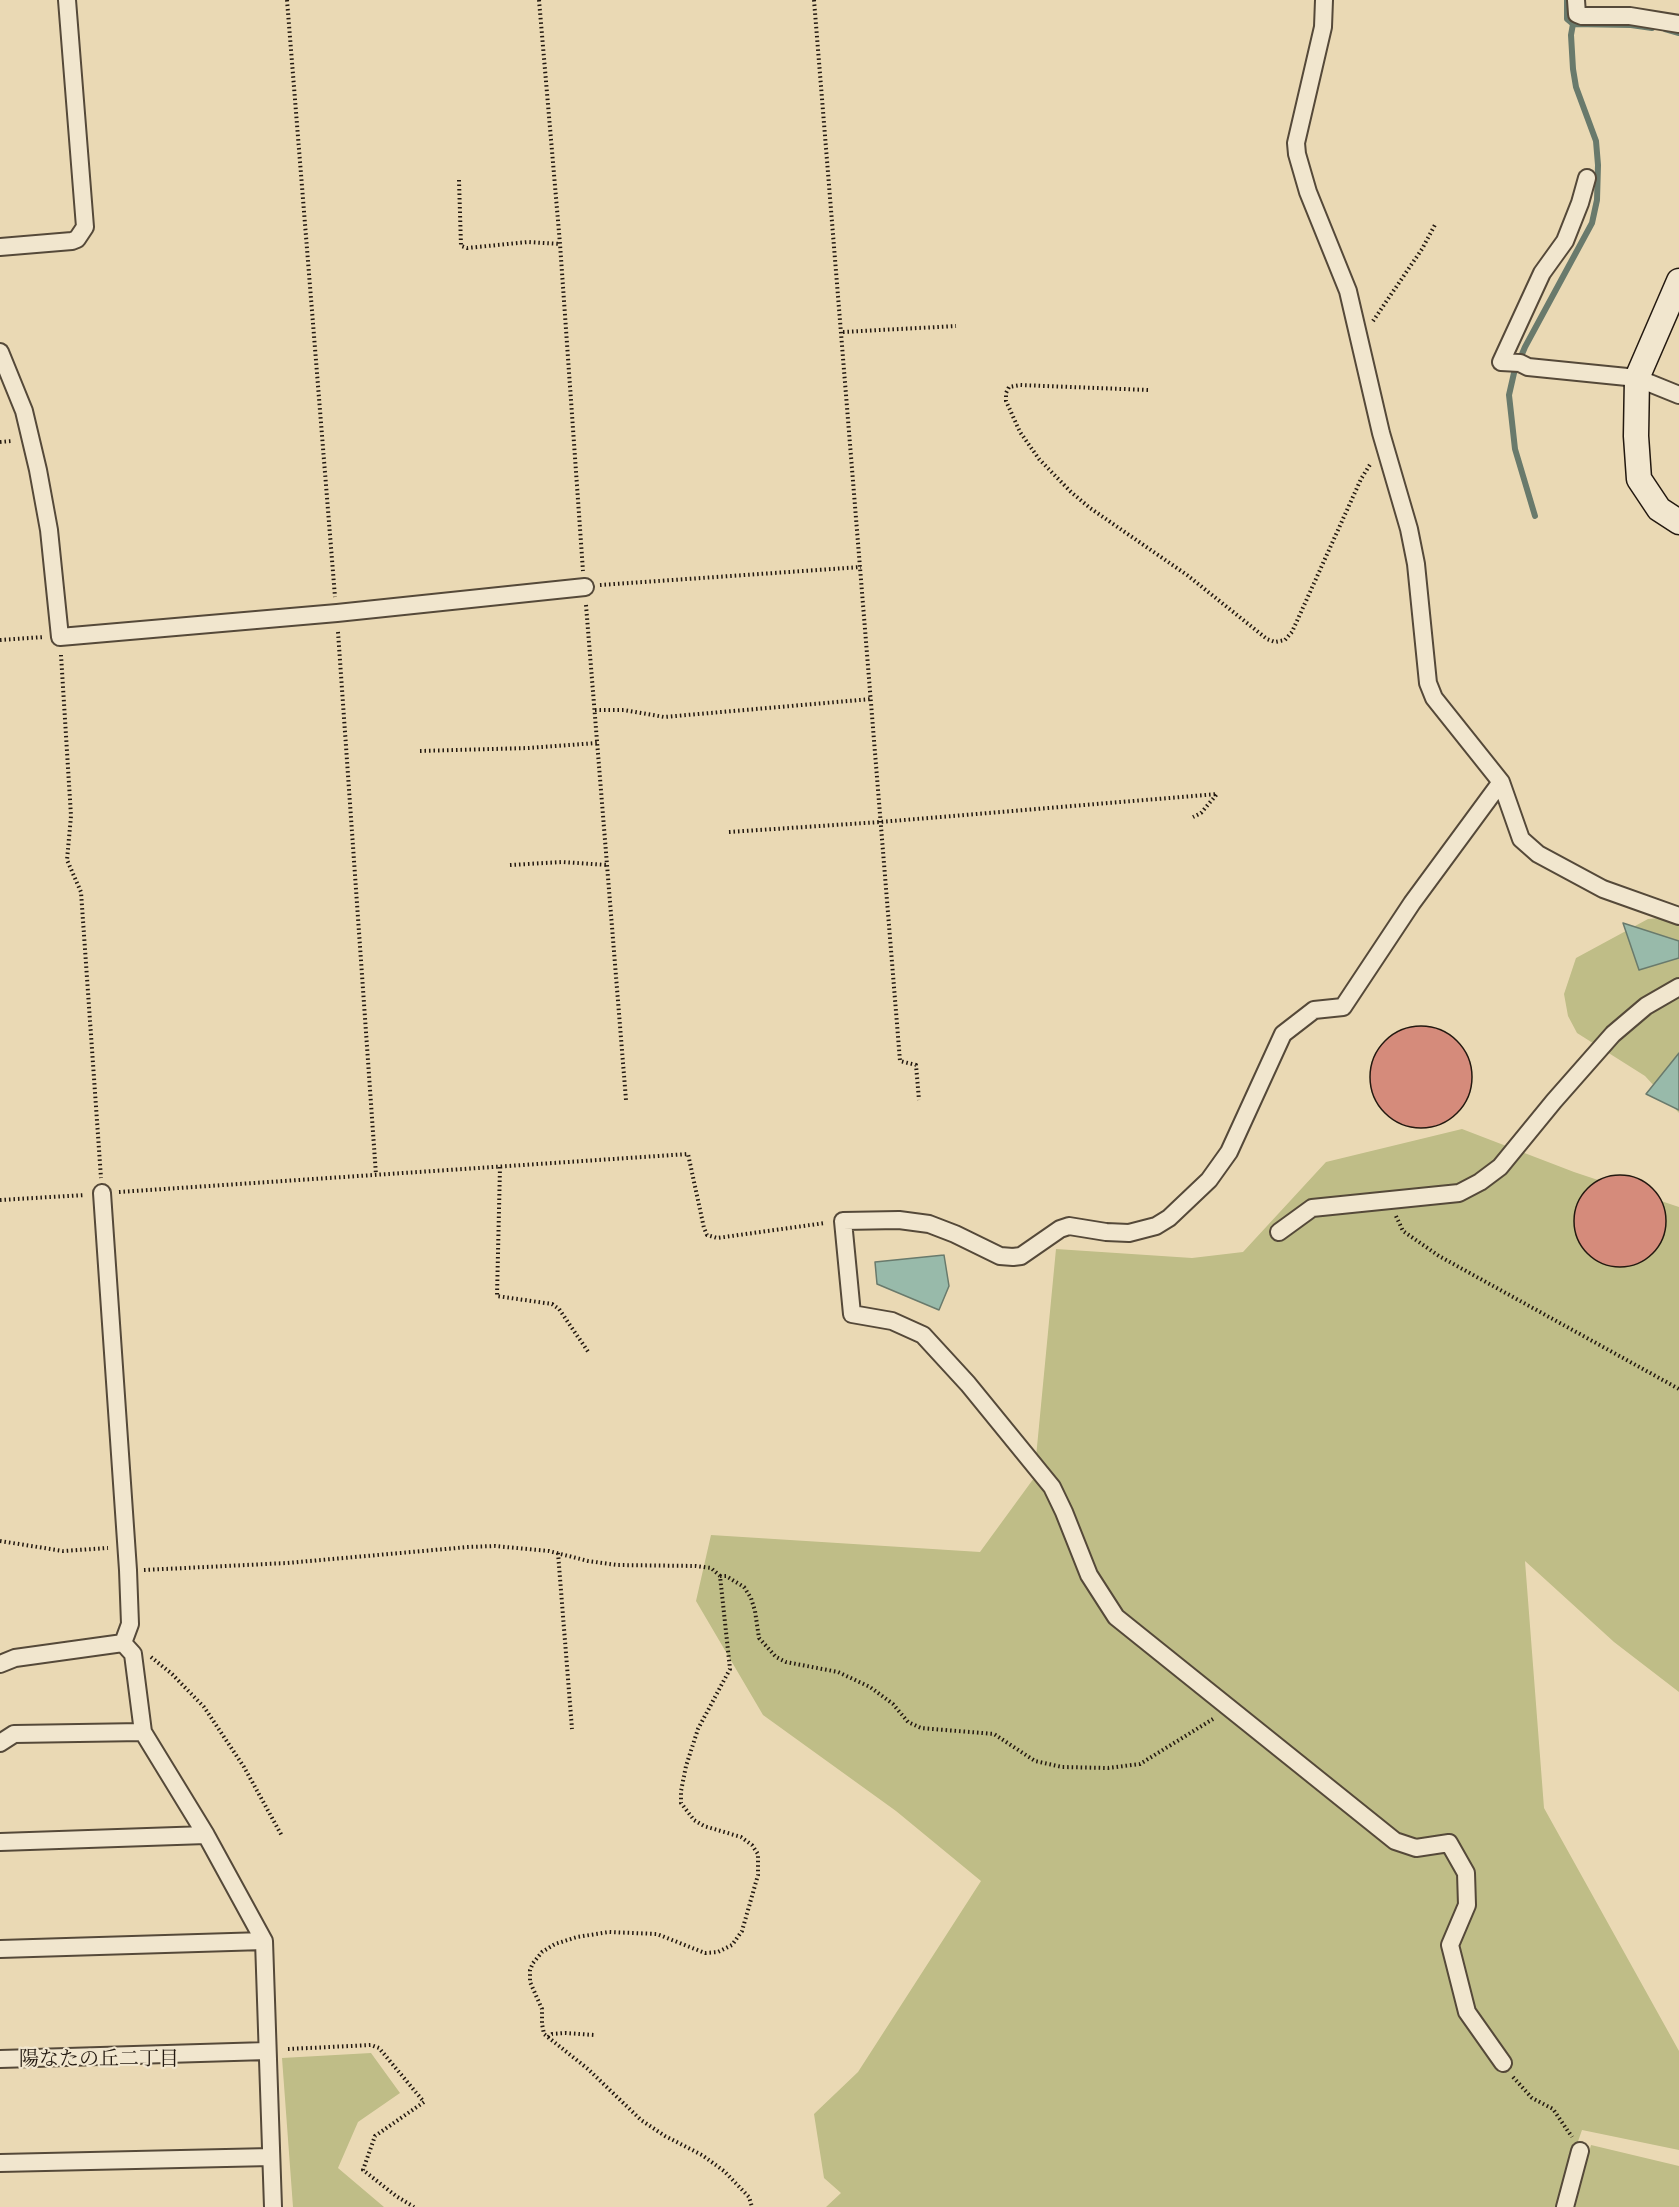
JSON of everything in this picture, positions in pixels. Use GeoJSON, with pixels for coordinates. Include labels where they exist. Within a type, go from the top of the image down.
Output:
{"type":"FeatureCollection","features":[{"type":"Feature","properties":{"kind":"street"},"geometry":{"type":"LineString","coordinates":[[0,247],[72,242],[77,239],[85,227],[67,0]]}},
{"type":"Feature","properties":{"kind":"street"},"geometry":{"type":"LineString","coordinates":[[1324,0],[1323,27],[1296,143],[1308,192],[1348,291],[1385,447],[1409,529],[1416,564],[1428,683],[1434,698],[1501,782],[1521,839],[1538,854],[1603,889],[1679,916]]}},
{"type":"Feature","properties":{"kind":"street"},"geometry":{"type":"LineString","coordinates":[[1576,0],[1577,14],[1582,16],[1630,16],[1679,24]]}},
{"type":"Feature","properties":{"kind":"street"},"geometry":{"type":"LineString","coordinates":[[1587,178],[1565,241],[1542,273],[1501,362],[1636,378],[1679,395]]}},
{"type":"Feature","properties":{"kind":"street"},"geometry":{"type":"LineString","coordinates":[[1679,281],[1636,378],[1639,479],[1659,510],[1679,522]]}},
{"type":"Feature","properties":{"kind":"street"},"geometry":{"type":"LineString","coordinates":[[0,352],[24,411],[38,470],[49,530],[60,637],[337,613],[585,587]]}},
{"type":"Feature","properties":{"kind":"street"},"geometry":{"type":"LineString","coordinates":[[1501,782],[1412,903],[1343,1007],[1314,1010],[1283,1034],[1229,1152],[1209,1180],[1169,1218],[1156,1227],[1129,1233],[1069,1226],[1060,1229],[1021,1256],[1012,1257],[1000,1256],[929,1224],[899,1220],[843,1221],[852,1314],[892,1321],[924,1335],[968,1384],[1052,1486],[1089,1575],[1116,1617],[1395,1841],[1416,1848],[1449,1843],[1466,1873],[1467,1905],[1450,1946],[1467,2012],[1503,2062]]}},
{"type":"Feature","properties":{"kind":"street"},"geometry":{"type":"LineString","coordinates":[[1279,1233],[1312,1208],[1459,1193],[1480,1182],[1500,1167],[1554,1101],[1614,1034],[1646,1006],[1679,987]]}},
{"type":"Feature","properties":{"kind":"street"},"geometry":{"type":"LineString","coordinates":[[102,1193],[127,1547],[130,1624],[128,1649],[143,1732],[206,1835],[264,1941],[273,2207]]}},
{"type":"Feature","properties":{"kind":"street"},"geometry":{"type":"LineString","coordinates":[[0,1664],[15,1658],[128,1649]]}},
{"type":"Feature","properties":{"kind":"street"},"geometry":{"type":"LineString","coordinates":[[0,1743],[14,1734],[143,1732]]}},
{"type":"Feature","properties":{"kind":"street"},"geometry":{"type":"LineString","coordinates":[[0,1842],[206,1835]]}},
{"type":"Feature","properties":{"kind":"street"},"geometry":{"type":"LineString","coordinates":[[0,1949],[264,1941]]}},
{"type":"Feature","properties":{"kind":"street"},"geometry":{"type":"LineString","coordinates":[[0,2060],[267,2051]]}},
{"type":"Feature","properties":{"kind":"street"},"geometry":{"type":"LineString","coordinates":[[1565,2207],[1580,2151]]}},
{"type":"Feature","properties":{"kind":"street"},"geometry":{"type":"LineString","coordinates":[[0,2163],[271,2157]]}},
{"type":"Feature","properties":{"kind":"path"},"geometry":{"type":"LineString","coordinates":[[287,0],[337,613],[376,1175]]}},
{"type":"Feature","properties":{"kind":"path"},"geometry":{"type":"LineString","coordinates":[[539,0],[626,1100]]}},
{"type":"Feature","properties":{"kind":"path"},"geometry":{"type":"LineString","coordinates":[[814,0],[843,332],[900,1061],[916,1065],[919,1100]]}},
{"type":"Feature","properties":{"kind":"path"},"geometry":{"type":"LineString","coordinates":[[459,180],[461,246],[467,248],[528,242],[560,244]]}},
{"type":"Feature","properties":{"kind":"path"},"geometry":{"type":"LineString","coordinates":[[1358,334],[1371,323],[1395,290],[1436,223]]}},
{"type":"Feature","properties":{"kind":"path"},"geometry":{"type":"LineString","coordinates":[[843,332],[956,326]]}},
{"type":"Feature","properties":{"kind":"path"},"geometry":{"type":"LineString","coordinates":[[1148,390],[1020,385],[1009,387],[1006,401],[1015,421],[1039,459],[1071,492],[1090,508],[1187,575],[1267,639],[1275,642],[1286,640],[1292,632],[1361,479],[1375,455],[1385,447]]}},
{"type":"Feature","properties":{"kind":"path"},"geometry":{"type":"LineString","coordinates":[[585,587],[861,567]]}},
{"type":"Feature","properties":{"kind":"path"},"geometry":{"type":"LineString","coordinates":[[0,640],[60,637],[71,816],[67,860],[81,892],[102,1193]]}},
{"type":"Feature","properties":{"kind":"path"},"geometry":{"type":"LineString","coordinates":[[594,710],[624,710],[664,717],[871,699]]}},
{"type":"Feature","properties":{"kind":"path"},"geometry":{"type":"LineString","coordinates":[[420,752],[597,743]]}},
{"type":"Feature","properties":{"kind":"path"},"geometry":{"type":"LineString","coordinates":[[729,832],[1217,794],[1201,813],[1193,817]]}},
{"type":"Feature","properties":{"kind":"path"},"geometry":{"type":"LineString","coordinates":[[510,865],[562,862],[607,866]]}},
{"type":"Feature","properties":{"kind":"path"},"geometry":{"type":"LineString","coordinates":[[0,1200],[688,1154],[707,1234],[717,1238],[843,1221]]}},
{"type":"Feature","properties":{"kind":"path"},"geometry":{"type":"LineString","coordinates":[[500,1167],[497,1296],[552,1304],[559,1309],[589,1353]]}},
{"type":"Feature","properties":{"kind":"path"},"geometry":{"type":"LineString","coordinates":[[1395,1200],[1396,1220],[1402,1231],[1439,1256],[1679,1389]]}},
{"type":"Feature","properties":{"kind":"path"},"geometry":{"type":"LineString","coordinates":[[0,1541],[63,1551],[127,1547]]}},
{"type":"Feature","properties":{"kind":"path"},"geometry":{"type":"LineString","coordinates":[[128,1570],[287,1563],[495,1546],[558,1553],[588,1561],[617,1565],[711,1568],[720,1576],[726,1576],[744,1587],[756,1611],[759,1638],[776,1657],[786,1662],[838,1672],[870,1686],[893,1704],[908,1722],[921,1728],[994,1734],[1035,1761],[1062,1767],[1108,1768],[1140,1764],[1232,1708]]}},
{"type":"Feature","properties":{"kind":"path"},"geometry":{"type":"LineString","coordinates":[[558,1553],[572,1729]]}},
{"type":"Feature","properties":{"kind":"path"},"geometry":{"type":"LineString","coordinates":[[720,1576],[730,1669],[698,1729],[686,1766],[681,1803],[693,1820],[704,1826],[741,1837],[752,1845],[758,1854],[758,1875],[742,1932],[732,1945],[718,1952],[705,1953],[657,1934],[609,1932],[577,1937],[555,1944],[542,1952],[530,1970],[530,1982],[542,2009],[544,2034],[588,2069],[641,2120],[665,2136],[702,2155],[724,2171],[749,2197],[752,2207]]}},
{"type":"Feature","properties":{"kind":"path"},"geometry":{"type":"LineString","coordinates":[[128,1649],[151,1657],[172,1674],[204,1707],[244,1767],[282,1836]]}},
{"type":"Feature","properties":{"kind":"path"},"geometry":{"type":"LineString","coordinates":[[548,2037],[552,2034],[565,2033],[594,2035]]}},
{"type":"Feature","properties":{"kind":"path"},"geometry":{"type":"LineString","coordinates":[[288,2049],[371,2045],[378,2048],[424,2102],[375,2136],[363,2170],[414,2207]]}},
{"type":"Feature","properties":{"kind":"path"},"geometry":{"type":"LineString","coordinates":[[1503,2062],[1520,2086],[1532,2098],[1553,2109],[1580,2151]]}},
{"type":"Feature","properties":{"kind":"shaded area"},"geometry":{"type":"Polygon","coordinates":[[[1679,916],[1679,1113],[1645,1076],[1577,1033],[1568,1016],[1564,994],[1576,958],[1648,919],[1679,916]]]}},
{"type":"Feature","properties":{"kind":"shaded area"},"geometry":{"type":"Polygon","coordinates":[[[1623,923],[1679,941],[1679,958],[1639,970],[1623,923]]]}},
{"type":"Feature","properties":{"kind":"shaded area"},"geometry":{"type":"Polygon","coordinates":[[[1679,1053],[1679,1110],[1646,1094],[1679,1053]]]}},
{"type":"Feature","properties":{"kind":"shaded area"},"geometry":{"type":"Polygon","coordinates":[[[1462,1129],[1574,1172],[1679,1207],[1679,1692],[1614,1642],[1525,1561],[1544,1808],[1679,2051],[1679,2150],[1582,2130],[1555,2207],[826,2207],[841,2193],[824,2178],[814,2114],[858,2072],[981,1881],[896,1811],[763,1715],[696,1601],[711,1535],[980,1552],[1034,1478],[1056,1249],[1192,1258],[1243,1252],[1326,1162],[1462,1129]]]}},
{"type":"Feature","properties":{"kind":"shaded area"},"geometry":{"type":"Polygon","coordinates":[[[944,1255],[949,1286],[939,1310],[877,1284],[875,1262],[944,1255]]]}},
{"type":"Feature","properties":{"kind":"shaded area"},"geometry":{"type":"Polygon","coordinates":[[[371,2053],[400,2093],[358,2122],[338,2168],[384,2207],[293,2207],[282,2058],[371,2053]]]}},
{"type":"Feature","properties":{"kind":"shaded area"},"geometry":{"type":"Polygon","coordinates":[[[1591,2145],[1679,2166],[1679,2207],[1575,2207],[1591,2145]]]}},
{"type":"Feature","properties":{"kind":"building"},"geometry":{"type":"Polygon","coordinates":[[[1421,1026],[1441,1030],[1457,1041],[1468,1057],[1472,1077],[1468,1097],[1457,1113],[1441,1124],[1421,1128],[1401,1124],[1385,1113],[1374,1097],[1370,1077],[1374,1057],[1385,1041],[1401,1030],[1421,1026]]]}},
{"type":"Feature","properties":{"kind":"building"},"geometry":{"type":"Polygon","coordinates":[[[1620,1175],[1638,1178],[1653,1188],[1663,1203],[1666,1221],[1663,1239],[1653,1254],[1638,1264],[1620,1267],[1602,1264],[1587,1254],[1577,1239],[1574,1221],[1577,1203],[1587,1188],[1602,1178],[1620,1175]]]}},
{"type":"Feature","properties":{"kind":"waterway"},"geometry":{"type":"LineString","coordinates":[[1567,0],[1567,19],[1573,24],[1631,25],[1652,28]]}},
{"type":"Feature","properties":{"kind":"waterway"},"geometry":{"type":"LineString","coordinates":[[1535,516],[1515,449],[1509,395],[1514,373],[1525,347],[1592,223],[1597,200],[1596,141],[1576,87],[1571,35],[1573,24]]}},
{"type":"Feature","properties":{"kind":"waterway"},"geometry":{"type":"LineString","coordinates":[[1665,29],[1679,33]]}},
{"type":"Feature","properties":{"kind":"district","name":"陽なたの丘二丁目"},"geometry":{"type":"Point","coordinates":[99,2060]}}]}
